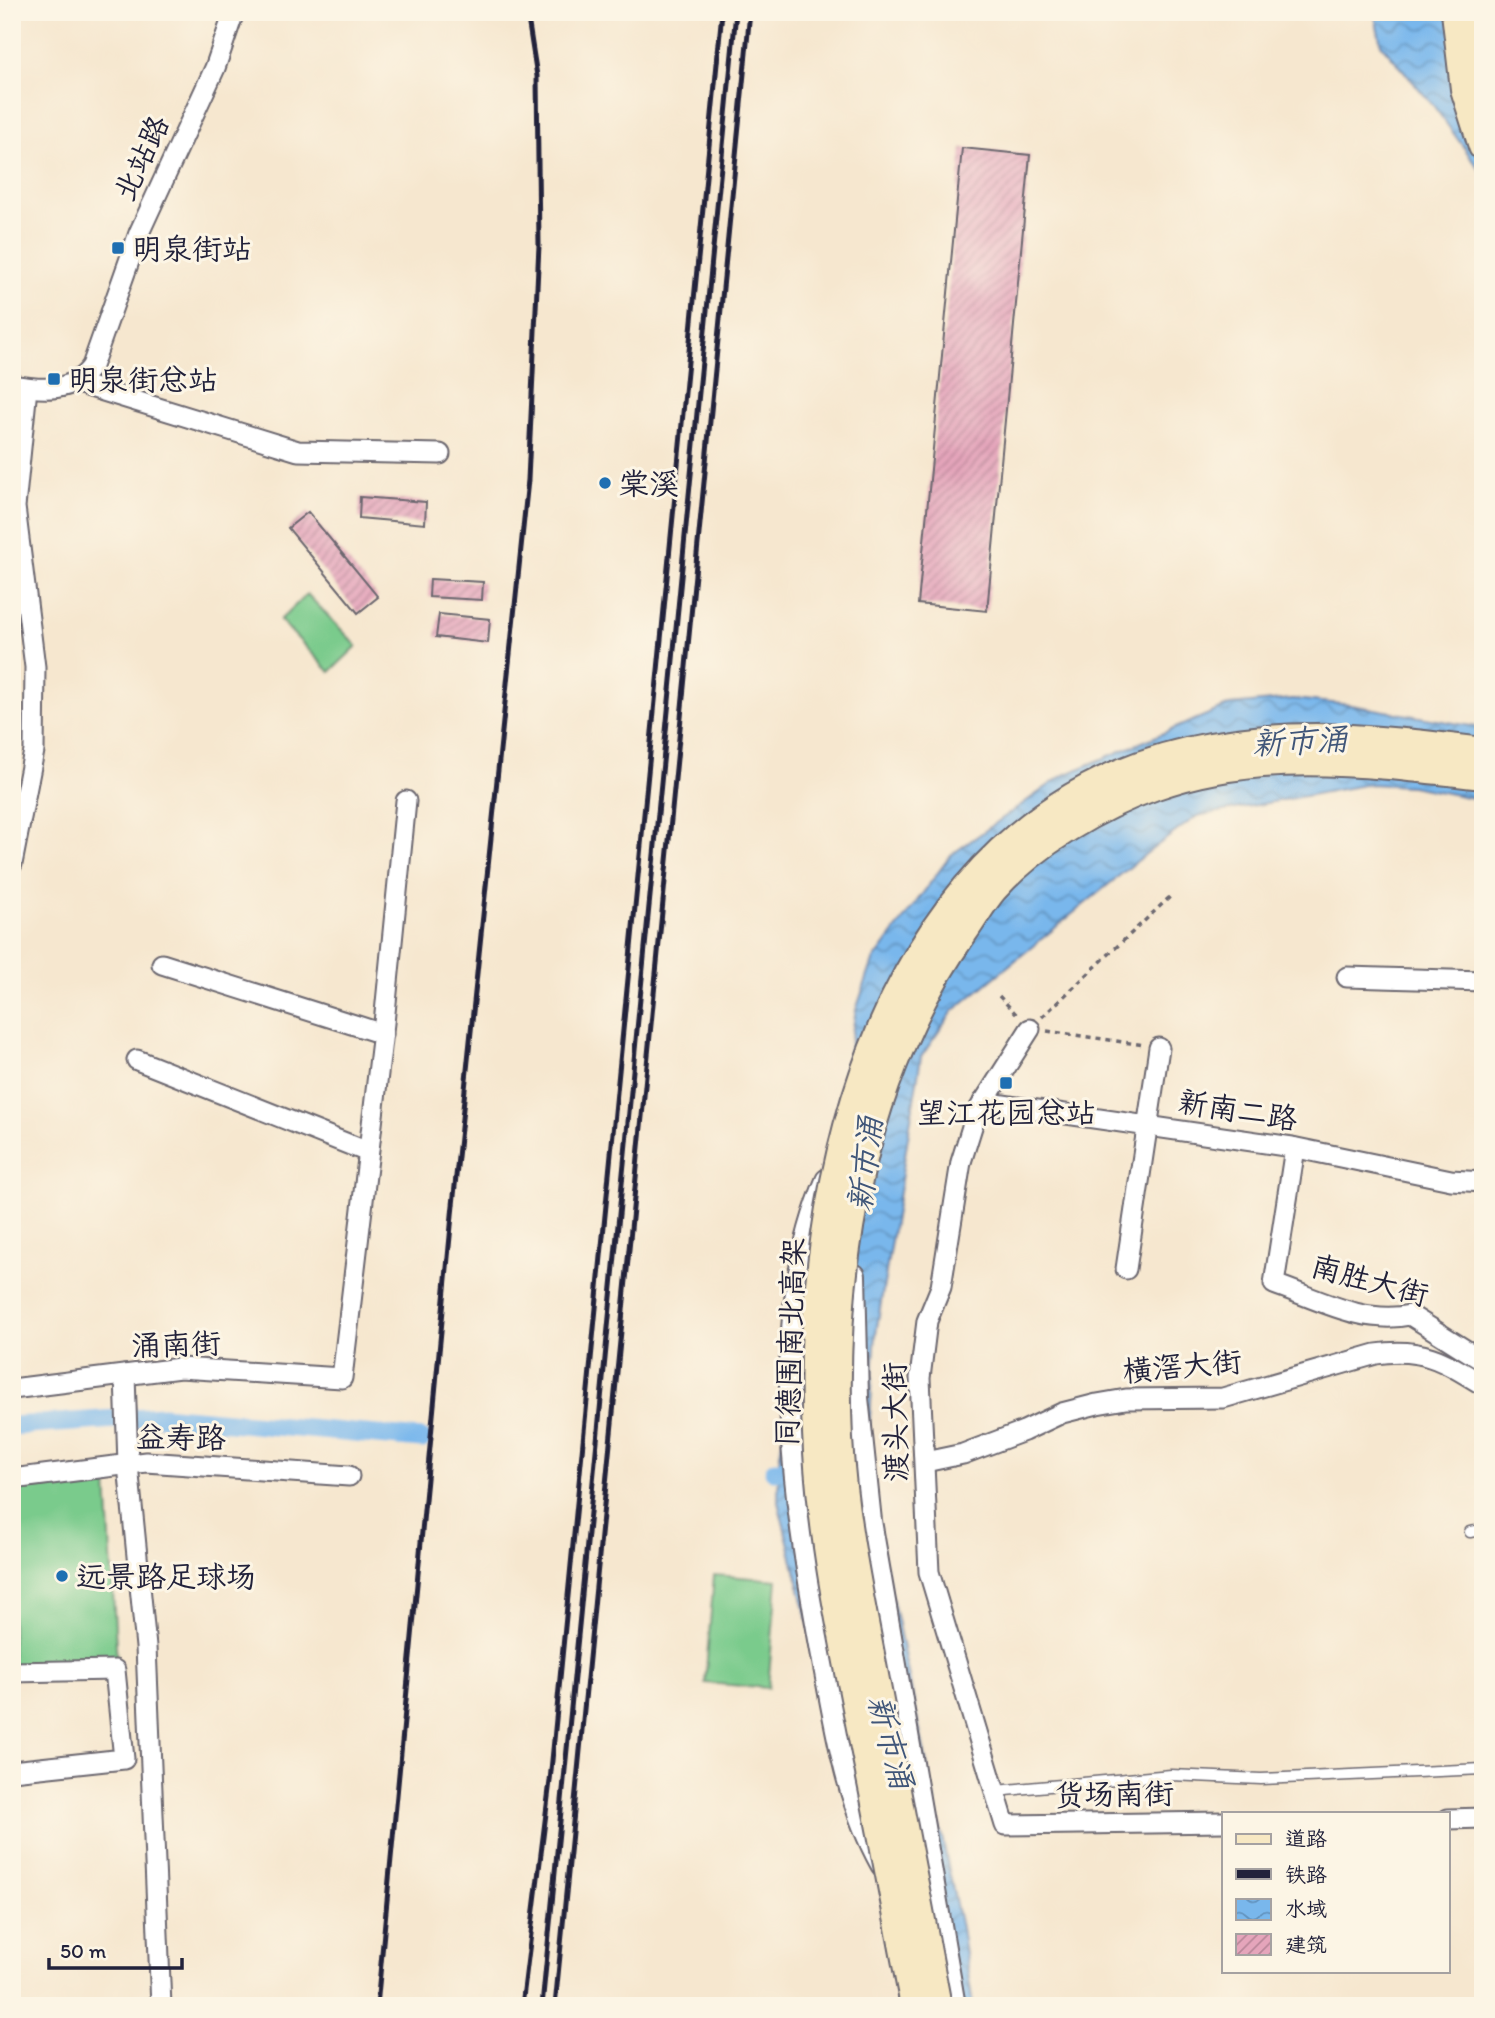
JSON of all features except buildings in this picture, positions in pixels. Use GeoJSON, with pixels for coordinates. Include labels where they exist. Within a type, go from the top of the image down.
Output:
{"type":"FeatureCollection","features":[{"type":"Feature","properties":{"kind":"main road"},"geometry":{"type":"LineString","coordinates":[[1456,12],[1465,89],[1483,146]]}},
{"type":"Feature","properties":{"kind":"main road"},"geometry":{"type":"LineString","coordinates":[[1479,12],[1483,79]]}},
{"type":"Feature","properties":{"kind":"main road","name":"同德围南北高架"},"geometry":{"type":"LineString","coordinates":[[915,2006],[836,1599],[818,1454],[816,1360],[822,1257],[845,1142],[874,1047],[933,929],[987,864],[1045,815],[1123,773],[1187,752],[1233,743],[1293,737],[1357,737],[1483,752]]}},
{"type":"Feature","properties":{"kind":"main road","name":"同德围南北高架"},"geometry":{"type":"LineString","coordinates":[[939,2006],[850,1550],[838,1437],[839,1321],[852,1205],[882,1091],[926,990],[993,889],[1031,855],[1073,824],[1158,784],[1246,765],[1351,761],[1483,775]]}},
{"type":"Feature","properties":{"kind":"street","name":"北站路"},"geometry":{"type":"LineString","coordinates":[[77,383],[86,376],[98,352],[139,233],[215,68],[234,12]]}},
{"type":"Feature","properties":{"kind":"street"},"geometry":{"type":"LineString","coordinates":[[12,864],[34,751],[35,667],[15,507],[20,386],[57,388],[77,383],[298,451],[440,454]]}},
{"type":"Feature","properties":{"kind":"street"},"geometry":{"type":"LineString","coordinates":[[137,1060],[368,1152],[383,1034],[406,801]]}},
{"type":"Feature","properties":{"kind":"street"},"geometry":{"type":"LineString","coordinates":[[162,964],[383,1034]]}},
{"type":"Feature","properties":{"kind":"street"},"geometry":{"type":"LineString","coordinates":[[1348,976],[1483,981]]}},
{"type":"Feature","properties":{"kind":"street","name":"渡头大街"},"geometry":{"type":"LineString","coordinates":[[1005,1825],[929,1572],[920,1378],[927,1321],[941,1287],[961,1162],[976,1114],[1030,1029]]}},
{"type":"Feature","properties":{"kind":"street"},"geometry":{"type":"LineString","coordinates":[[1126,1269],[1160,1048]]}},
{"type":"Feature","properties":{"kind":"street","name":"新南二路"},"geometry":{"type":"LineString","coordinates":[[983,1102],[1295,1148],[1451,1180],[1483,1182]]}},
{"type":"Feature","properties":{"kind":"street"},"geometry":{"type":"LineString","coordinates":[[845,1142],[819,1202],[809,1236],[796,1315],[793,1421],[804,1526],[812,1593],[848,1780],[871,1843],[922,1922],[939,2006]]}},
{"type":"Feature","properties":{"kind":"street","name":"南胜大街"},"geometry":{"type":"LineString","coordinates":[[1295,1148],[1274,1284],[1359,1314],[1388,1319],[1410,1315],[1483,1361]]}},
{"type":"Feature","properties":{"kind":"street","name":"涌南街"},"geometry":{"type":"LineString","coordinates":[[12,1389],[180,1368],[342,1378],[368,1152]]}},
{"type":"Feature","properties":{"kind":"street"},"geometry":{"type":"LineString","coordinates":[[852,1205],[856,1398],[869,1521],[953,2006]]}},
{"type":"Feature","properties":{"kind":"street","name":"横滘大街"},"geometry":{"type":"LineString","coordinates":[[925,1462],[963,1454],[1024,1432],[1062,1413],[1097,1404],[1126,1399],[1223,1398],[1399,1350],[1430,1355],[1483,1385]]}},
{"type":"Feature","properties":{"kind":"street"},"geometry":{"type":"LineString","coordinates":[[125,1375],[128,1465],[146,1647],[161,2006]]}},
{"type":"Feature","properties":{"kind":"street","name":"益寿路"},"geometry":{"type":"LineString","coordinates":[[12,1479],[146,1462],[349,1476]]}},
{"type":"Feature","properties":{"kind":"street"},"geometry":{"type":"LineString","coordinates":[[12,1672],[115,1670],[124,1759],[12,1771]]}},
{"type":"Feature","properties":{"kind":"street"},"geometry":{"type":"LineString","coordinates":[[1450,1819],[1483,1818]]}},
{"type":"Feature","properties":{"kind":"street","name":"货场南街"},"geometry":{"type":"LineString","coordinates":[[1005,1825],[1222,1822]]}},
{"type":"Feature","properties":{"kind":"lane"},"geometry":{"type":"LineString","coordinates":[[1470,1532],[1483,1530]]}},
{"type":"Feature","properties":{"kind":"lane"},"geometry":{"type":"LineString","coordinates":[[995,1791],[1171,1774],[1261,1779],[1483,1769]]}},
{"type":"Feature","properties":{"kind":"path"},"geometry":{"type":"LineString","coordinates":[[1030,1029],[1173,894]]}},
{"type":"Feature","properties":{"kind":"path"},"geometry":{"type":"LineString","coordinates":[[999,996],[1030,1029],[1160,1048]]}},
{"type":"Feature","properties":{"kind":"green space"},"geometry":{"type":"Polygon","coordinates":[[[307,594],[357,646],[330,672],[280,620],[307,594]]]}},
{"type":"Feature","properties":{"kind":"green space","name":"远景路足球场"},"geometry":{"type":"Polygon","coordinates":[[[107,1483],[117,1664],[12,1667],[12,1488],[107,1483]]]}},
{"type":"Feature","properties":{"kind":"green space"},"geometry":{"type":"Polygon","coordinates":[[[714,1575],[777,1580],[768,1688],[705,1683],[714,1575]]]}},
{"type":"Feature","properties":{"kind":"water"},"geometry":{"type":"Polygon","coordinates":[[[1374,12],[1461,12],[1483,46],[1483,174],[1433,105],[1381,44],[1374,12]]]}},
{"type":"Feature","properties":{"kind":"water","name":"新市涌"},"geometry":{"type":"Polygon","coordinates":[[[1293,699],[1351,705],[1483,728],[1483,800],[1411,786],[1369,784],[1197,816],[1147,853],[953,1011],[921,1057],[876,1333],[866,1471],[961,1928],[973,2006],[903,2006],[889,1908],[834,1724],[778,1502],[779,1460],[856,1010],[873,961],[951,855],[1062,776],[1230,705],[1293,699]]]}},
{"type":"Feature","properties":{"kind":"waterway"},"geometry":{"type":"LineString","coordinates":[[12,1426],[162,1416],[422,1439]]}},
{"type":"Feature","properties":{"kind":"waterway"},"geometry":{"type":"LineString","coordinates":[[774,1471],[805,1468]]}},
{"type":"Feature","properties":{"kind":"railway"},"geometry":{"type":"LineString","coordinates":[[377,2006],[452,1215],[528,480],[539,245],[537,76],[527,12]]}},
{"type":"Feature","properties":{"kind":"railway"},"geometry":{"type":"LineString","coordinates":[[522,2006],[550,1781],[722,12]]}},
{"type":"Feature","properties":{"kind":"railway"},"geometry":{"type":"LineString","coordinates":[[542,2006],[736,12]]}},
{"type":"Feature","properties":{"kind":"railway"},"geometry":{"type":"LineString","coordinates":[[555,2006],[750,12]]}},
{"type":"Feature","properties":{"kind":"place","name":"明泉街站"},"geometry":{"type":"Point","coordinates":[118,248]}},
{"type":"Feature","properties":{"kind":"place","name":"明泉街总站"},"geometry":{"type":"Point","coordinates":[54,379]}},
{"type":"Feature","properties":{"kind":"place","name":"棠溪"},"geometry":{"type":"Point","coordinates":[605,483]}},
{"type":"Feature","properties":{"kind":"place","name":"望江花园总站"},"geometry":{"type":"Point","coordinates":[1006,1083]}},
{"type":"Feature","properties":{"kind":"place","name":"远景路足球场"},"geometry":{"type":"Point","coordinates":[62,1576]}}]}
